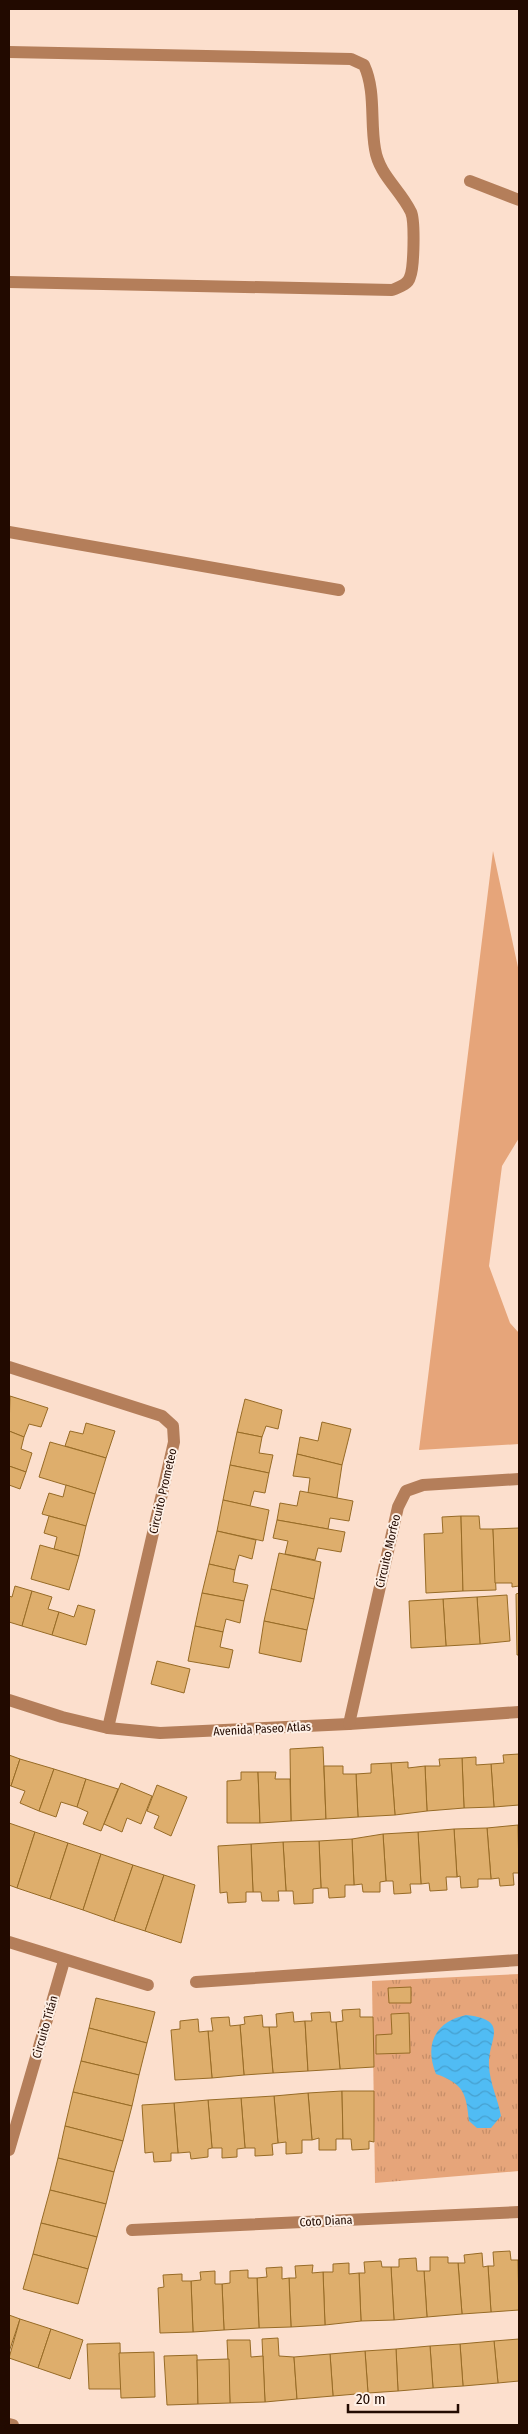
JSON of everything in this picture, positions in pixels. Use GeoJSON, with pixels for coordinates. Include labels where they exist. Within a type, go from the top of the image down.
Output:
{"type":"FeatureCollection","features":[{"type":"Feature","properties":{"kind":"street"},"geometry":{"type":"LineString","coordinates":[[9,52],[351,60],[364,65],[370,78],[375,150],[381,169],[411,213],[414,228],[410,278],[404,286],[392,290],[9,282]]}},
{"type":"Feature","properties":{"kind":"street"},"geometry":{"type":"LineString","coordinates":[[470,181],[519,200]]}},
{"type":"Feature","properties":{"kind":"street"},"geometry":{"type":"LineString","coordinates":[[9,532],[339,590]]}},
{"type":"Feature","properties":{"kind":"street","name":"Circuito Prometeo"},"geometry":{"type":"LineString","coordinates":[[9,1367],[162,1416],[173,1426],[174,1442],[108,1728]]}},
{"type":"Feature","properties":{"kind":"street","name":"Circuito Morfeo"},"geometry":{"type":"LineString","coordinates":[[349,1724],[398,1507],[406,1491],[423,1485],[519,1479]]}},
{"type":"Feature","properties":{"kind":"street","name":"Avenida Paseo Atlas"},"geometry":{"type":"LineString","coordinates":[[9,1700],[62,1717],[108,1728],[160,1733],[349,1724],[519,1712]]}},
{"type":"Feature","properties":{"kind":"street"},"geometry":{"type":"LineString","coordinates":[[9,1942],[64,1961],[148,1985]]}},
{"type":"Feature","properties":{"kind":"street"},"geometry":{"type":"LineString","coordinates":[[196,1982],[519,1960]]}},
{"type":"Feature","properties":{"kind":"street","name":"Circuito Titán"},"geometry":{"type":"LineString","coordinates":[[9,2150],[64,1961]]}},
{"type":"Feature","properties":{"kind":"street","name":"Coto Diana"},"geometry":{"type":"LineString","coordinates":[[132,2230],[519,2212]]}},
{"type":"Feature","properties":{"kind":"street"},"geometry":{"type":"LineString","coordinates":[[9,2424],[13,2425]]}},
{"type":"Feature","properties":{"kind":"green space"},"geometry":{"type":"Polygon","coordinates":[[[493,851],[519,972],[519,1138],[502,1166],[489,1266],[510,1323],[519,1333],[519,1444],[419,1450],[493,851]]]}},
{"type":"Feature","properties":{"kind":"green space"},"geometry":{"type":"Polygon","coordinates":[[[519,1974],[519,2171],[375,2183],[372,1981],[519,1974]]]}},
{"type":"Feature","properties":{"kind":"water"},"geometry":{"type":"Polygon","coordinates":[[[466,2015],[489,2021],[493,2026],[494,2033],[489,2066],[501,2116],[491,2128],[477,2128],[469,2121],[467,2103],[462,2091],[453,2082],[436,2074],[433,2063],[431,2053],[435,2036],[447,2023],[455,2018],[466,2015]]]}},
{"type":"Feature","properties":{"kind":"building"},"geometry":{"type":"Polygon","coordinates":[[[10,1396],[48,1408],[41,1427],[29,1424],[24,1437],[9,1431],[10,1396]]]}},
{"type":"Feature","properties":{"kind":"building"},"geometry":{"type":"Polygon","coordinates":[[[245,1399],[282,1410],[278,1429],[266,1426],[262,1437],[237,1432],[245,1399]]]}},
{"type":"Feature","properties":{"kind":"building"},"geometry":{"type":"Polygon","coordinates":[[[322,1422],[351,1429],[342,1465],[297,1454],[300,1437],[318,1441],[322,1422]]]}},
{"type":"Feature","properties":{"kind":"building"},"geometry":{"type":"Polygon","coordinates":[[[86,1423],[115,1431],[106,1458],[65,1446],[70,1431],[83,1434],[86,1423]]]}},
{"type":"Feature","properties":{"kind":"building"},"geometry":{"type":"Polygon","coordinates":[[[9,1431],[24,1437],[21,1449],[32,1453],[26,1472],[9,1466],[9,1431]]]}},
{"type":"Feature","properties":{"kind":"building"},"geometry":{"type":"Polygon","coordinates":[[[237,1432],[262,1437],[259,1453],[273,1455],[269,1473],[230,1465],[237,1432]]]}},
{"type":"Feature","properties":{"kind":"building"},"geometry":{"type":"Polygon","coordinates":[[[50,1442],[106,1458],[95,1494],[39,1477],[50,1442]]]}},
{"type":"Feature","properties":{"kind":"building"},"geometry":{"type":"Polygon","coordinates":[[[297,1454],[342,1465],[337,1498],[308,1493],[310,1478],[293,1476],[297,1454]]]}},
{"type":"Feature","properties":{"kind":"building"},"geometry":{"type":"Polygon","coordinates":[[[230,1465],[269,1473],[265,1493],[254,1491],[250,1506],[223,1500],[230,1465]]]}},
{"type":"Feature","properties":{"kind":"building"},"geometry":{"type":"Polygon","coordinates":[[[9,1466],[26,1472],[20,1489],[9,1485],[9,1466]]]}},
{"type":"Feature","properties":{"kind":"building"},"geometry":{"type":"Polygon","coordinates":[[[66,1485],[95,1494],[86,1526],[42,1514],[49,1493],[63,1497],[66,1485]]]}},
{"type":"Feature","properties":{"kind":"building"},"geometry":{"type":"Polygon","coordinates":[[[300,1491],[353,1501],[349,1521],[330,1518],[328,1529],[277,1520],[280,1503],[297,1506],[300,1491]]]}},
{"type":"Feature","properties":{"kind":"building"},"geometry":{"type":"Polygon","coordinates":[[[223,1500],[269,1510],[263,1541],[217,1531],[223,1500]]]}},
{"type":"Feature","properties":{"kind":"building"},"geometry":{"type":"Polygon","coordinates":[[[49,1516],[86,1526],[79,1556],[54,1549],[57,1537],[44,1533],[49,1516]]]}},
{"type":"Feature","properties":{"kind":"building"},"geometry":{"type":"Polygon","coordinates":[[[461,1516],[463,1591],[426,1593],[424,1534],[443,1533],[442,1517],[461,1516]]]}},
{"type":"Feature","properties":{"kind":"building"},"geometry":{"type":"Polygon","coordinates":[[[461,1516],[479,1516],[480,1529],[493,1529],[496,1590],[463,1591],[461,1516]]]}},
{"type":"Feature","properties":{"kind":"building"},"geometry":{"type":"Polygon","coordinates":[[[277,1520],[345,1532],[341,1552],[318,1548],[315,1560],[285,1554],[288,1541],[273,1538],[277,1520]]]}},
{"type":"Feature","properties":{"kind":"building"},"geometry":{"type":"Polygon","coordinates":[[[519,1528],[519,1586],[512,1587],[512,1583],[495,1583],[493,1529],[519,1528]]]}},
{"type":"Feature","properties":{"kind":"building"},"geometry":{"type":"Polygon","coordinates":[[[217,1531],[256,1540],[252,1559],[239,1555],[235,1570],[209,1564],[217,1531]]]}},
{"type":"Feature","properties":{"kind":"building"},"geometry":{"type":"Polygon","coordinates":[[[40,1545],[79,1556],[69,1590],[31,1579],[40,1545]]]}},
{"type":"Feature","properties":{"kind":"building"},"geometry":{"type":"Polygon","coordinates":[[[279,1553],[321,1562],[314,1599],[271,1589],[279,1553]]]}},
{"type":"Feature","properties":{"kind":"building"},"geometry":{"type":"Polygon","coordinates":[[[209,1564],[235,1570],[233,1582],[248,1585],[244,1601],[202,1593],[209,1564]]]}},
{"type":"Feature","properties":{"kind":"building"},"geometry":{"type":"Polygon","coordinates":[[[15,1586],[32,1591],[22,1626],[9,1622],[9,1596],[12,1597],[15,1586]]]}},
{"type":"Feature","properties":{"kind":"building"},"geometry":{"type":"Polygon","coordinates":[[[271,1589],[314,1599],[307,1630],[264,1621],[271,1589]]]}},
{"type":"Feature","properties":{"kind":"building"},"geometry":{"type":"Polygon","coordinates":[[[32,1591],[52,1597],[48,1609],[59,1612],[52,1635],[22,1626],[32,1591]]]}},
{"type":"Feature","properties":{"kind":"building"},"geometry":{"type":"Polygon","coordinates":[[[202,1593],[244,1601],[240,1623],[226,1619],[223,1632],[195,1626],[202,1593]]]}},
{"type":"Feature","properties":{"kind":"building"},"geometry":{"type":"Polygon","coordinates":[[[519,1593],[519,1655],[517,1655],[516,1594],[519,1593]]]}},
{"type":"Feature","properties":{"kind":"building"},"geometry":{"type":"Polygon","coordinates":[[[507,1595],[510,1641],[480,1644],[477,1597],[507,1595]]]}},
{"type":"Feature","properties":{"kind":"building"},"geometry":{"type":"Polygon","coordinates":[[[477,1597],[480,1644],[446,1646],[443,1599],[477,1597]]]}},
{"type":"Feature","properties":{"kind":"building"},"geometry":{"type":"Polygon","coordinates":[[[443,1599],[446,1646],[411,1648],[409,1601],[443,1599]]]}},
{"type":"Feature","properties":{"kind":"building"},"geometry":{"type":"Polygon","coordinates":[[[78,1605],[95,1610],[86,1645],[52,1635],[59,1612],[74,1617],[78,1605]]]}},
{"type":"Feature","properties":{"kind":"building"},"geometry":{"type":"Polygon","coordinates":[[[264,1621],[307,1630],[301,1662],[259,1653],[264,1621]]]}},
{"type":"Feature","properties":{"kind":"building"},"geometry":{"type":"Polygon","coordinates":[[[195,1626],[223,1632],[220,1647],[233,1650],[229,1668],[188,1661],[195,1626]]]}},
{"type":"Feature","properties":{"kind":"building"},"geometry":{"type":"Polygon","coordinates":[[[157,1661],[190,1669],[184,1693],[151,1684],[157,1661]]]}},
{"type":"Feature","properties":{"kind":"building"},"geometry":{"type":"Polygon","coordinates":[[[323,1747],[326,1819],[291,1821],[290,1749],[323,1747]]]}},
{"type":"Feature","properties":{"kind":"building"},"geometry":{"type":"Polygon","coordinates":[[[519,1754],[519,1805],[494,1807],[491,1764],[504,1763],[503,1755],[519,1754]]]}},
{"type":"Feature","properties":{"kind":"building"},"geometry":{"type":"Polygon","coordinates":[[[9,1755],[20,1759],[11,1786],[9,1785],[9,1755]]]}},
{"type":"Feature","properties":{"kind":"building"},"geometry":{"type":"Polygon","coordinates":[[[476,1757],[476,1765],[491,1764],[494,1807],[464,1808],[462,1758],[476,1757]]]}},
{"type":"Feature","properties":{"kind":"building"},"geometry":{"type":"Polygon","coordinates":[[[462,1758],[464,1808],[427,1811],[425,1766],[440,1766],[439,1759],[462,1758]]]}},
{"type":"Feature","properties":{"kind":"building"},"geometry":{"type":"Polygon","coordinates":[[[20,1759],[54,1769],[39,1811],[20,1803],[25,1791],[11,1786],[20,1759]]]}},
{"type":"Feature","properties":{"kind":"building"},"geometry":{"type":"Polygon","coordinates":[[[408,1762],[408,1768],[425,1766],[427,1811],[395,1815],[391,1763],[408,1762]]]}},
{"type":"Feature","properties":{"kind":"building"},"geometry":{"type":"Polygon","coordinates":[[[391,1763],[395,1815],[358,1817],[356,1774],[371,1773],[371,1764],[391,1763]]]}},
{"type":"Feature","properties":{"kind":"building"},"geometry":{"type":"Polygon","coordinates":[[[324,1766],[343,1766],[343,1774],[356,1774],[358,1817],[326,1819],[324,1766]]]}},
{"type":"Feature","properties":{"kind":"building"},"geometry":{"type":"Polygon","coordinates":[[[54,1769],[86,1779],[77,1807],[61,1802],[56,1817],[39,1811],[54,1769]]]}},
{"type":"Feature","properties":{"kind":"building"},"geometry":{"type":"Polygon","coordinates":[[[241,1772],[258,1772],[260,1823],[227,1823],[227,1781],[241,1780],[241,1772]]]}},
{"type":"Feature","properties":{"kind":"building"},"geometry":{"type":"Polygon","coordinates":[[[258,1772],[276,1772],[275,1779],[290,1779],[291,1821],[260,1823],[258,1772]]]}},
{"type":"Feature","properties":{"kind":"building"},"geometry":{"type":"Polygon","coordinates":[[[86,1779],[118,1789],[101,1831],[83,1824],[88,1812],[77,1807],[86,1779]]]}},
{"type":"Feature","properties":{"kind":"building"},"geometry":{"type":"Polygon","coordinates":[[[121,1783],[152,1796],[141,1824],[127,1818],[122,1832],[104,1824],[121,1783]]]}},
{"type":"Feature","properties":{"kind":"building"},"geometry":{"type":"Polygon","coordinates":[[[157,1785],[187,1797],[171,1836],[154,1828],[159,1816],[147,1811],[157,1785]]]}},
{"type":"Feature","properties":{"kind":"building"},"geometry":{"type":"Polygon","coordinates":[[[9,1823],[35,1832],[17,1888],[9,1885],[9,1823]]]}},
{"type":"Feature","properties":{"kind":"building"},"geometry":{"type":"Polygon","coordinates":[[[518,1825],[519,1873],[513,1873],[514,1885],[500,1886],[499,1878],[491,1879],[487,1828],[518,1825]]]}},
{"type":"Feature","properties":{"kind":"building"},"geometry":{"type":"Polygon","coordinates":[[[487,1828],[491,1879],[478,1879],[478,1887],[461,1888],[460,1876],[457,1877],[454,1829],[487,1828]]]}},
{"type":"Feature","properties":{"kind":"building"},"geometry":{"type":"Polygon","coordinates":[[[454,1829],[457,1877],[446,1877],[447,1890],[430,1891],[429,1883],[421,1884],[418,1832],[454,1829]]]}},
{"type":"Feature","properties":{"kind":"building"},"geometry":{"type":"Polygon","coordinates":[[[35,1832],[68,1843],[50,1899],[17,1888],[35,1832]]]}},
{"type":"Feature","properties":{"kind":"building"},"geometry":{"type":"Polygon","coordinates":[[[418,1832],[421,1884],[410,1884],[411,1893],[394,1894],[393,1881],[386,1881],[383,1834],[418,1832]]]}},
{"type":"Feature","properties":{"kind":"building"},"geometry":{"type":"Polygon","coordinates":[[[383,1834],[386,1881],[380,1882],[380,1892],[363,1892],[362,1884],[354,1885],[352,1839],[383,1834]]]}},
{"type":"Feature","properties":{"kind":"building"},"geometry":{"type":"Polygon","coordinates":[[[352,1839],[354,1885],[345,1885],[345,1897],[329,1898],[328,1888],[321,1888],[319,1841],[352,1839]]]}},
{"type":"Feature","properties":{"kind":"building"},"geometry":{"type":"Polygon","coordinates":[[[319,1841],[321,1888],[313,1889],[313,1903],[294,1904],[293,1891],[286,1891],[283,1842],[319,1841]]]}},
{"type":"Feature","properties":{"kind":"building"},"geometry":{"type":"Polygon","coordinates":[[[283,1842],[286,1891],[278,1891],[279,1901],[262,1901],[261,1892],[253,1892],[251,1844],[283,1842]]]}},
{"type":"Feature","properties":{"kind":"building"},"geometry":{"type":"Polygon","coordinates":[[[68,1843],[101,1854],[83,1910],[50,1899],[68,1843]]]}},
{"type":"Feature","properties":{"kind":"building"},"geometry":{"type":"Polygon","coordinates":[[[251,1844],[253,1892],[246,1892],[246,1902],[228,1903],[227,1892],[220,1893],[218,1846],[251,1844]]]}},
{"type":"Feature","properties":{"kind":"building"},"geometry":{"type":"Polygon","coordinates":[[[101,1854],[133,1865],[114,1921],[83,1910],[101,1854]]]}},
{"type":"Feature","properties":{"kind":"building"},"geometry":{"type":"Polygon","coordinates":[[[133,1865],[164,1875],[145,1931],[114,1921],[133,1865]]]}},
{"type":"Feature","properties":{"kind":"building"},"geometry":{"type":"Polygon","coordinates":[[[164,1875],[195,1885],[181,1943],[145,1931],[164,1875]]]}},
{"type":"Feature","properties":{"kind":"building"},"geometry":{"type":"Polygon","coordinates":[[[411,1987],[411,2003],[389,2003],[388,1988],[411,1987]]]}},
{"type":"Feature","properties":{"kind":"building"},"geometry":{"type":"Polygon","coordinates":[[[96,1998],[155,2012],[147,2043],[89,2028],[96,1998]]]}},
{"type":"Feature","properties":{"kind":"building"},"geometry":{"type":"Polygon","coordinates":[[[360,2009],[360,2017],[373,2017],[374,2067],[340,2069],[336,2022],[343,2021],[342,2010],[360,2009]]]}},
{"type":"Feature","properties":{"kind":"building"},"geometry":{"type":"Polygon","coordinates":[[[293,2012],[294,2022],[305,2021],[308,2071],[273,2073],[269,2027],[277,2027],[276,2014],[293,2012]]]}},
{"type":"Feature","properties":{"kind":"building"},"geometry":{"type":"Polygon","coordinates":[[[330,2012],[331,2022],[336,2022],[340,2069],[308,2071],[305,2021],[312,2021],[311,2013],[330,2012]]]}},
{"type":"Feature","properties":{"kind":"building"},"geometry":{"type":"Polygon","coordinates":[[[409,2013],[410,2053],[376,2054],[376,2035],[392,2034],[391,2014],[409,2013]]]}},
{"type":"Feature","properties":{"kind":"building"},"geometry":{"type":"Polygon","coordinates":[[[262,2015],[263,2027],[269,2027],[273,2073],[244,2075],[240,2025],[245,2024],[244,2017],[262,2015]]]}},
{"type":"Feature","properties":{"kind":"building"},"geometry":{"type":"Polygon","coordinates":[[[229,2017],[230,2026],[240,2025],[244,2075],[212,2078],[208,2031],[213,2031],[211,2018],[229,2017]]]}},
{"type":"Feature","properties":{"kind":"building"},"geometry":{"type":"Polygon","coordinates":[[[198,2019],[199,2032],[208,2031],[212,2078],[175,2080],[171,2030],[180,2029],[180,2021],[198,2019]]]}},
{"type":"Feature","properties":{"kind":"building"},"geometry":{"type":"Polygon","coordinates":[[[89,2028],[147,2043],[139,2075],[81,2061],[89,2028]]]}},
{"type":"Feature","properties":{"kind":"building"},"geometry":{"type":"Polygon","coordinates":[[[81,2061],[139,2075],[132,2106],[73,2092],[81,2061]]]}},
{"type":"Feature","properties":{"kind":"building"},"geometry":{"type":"Polygon","coordinates":[[[342,2091],[343,2139],[336,2139],[336,2150],[319,2150],[319,2138],[312,2140],[308,2093],[342,2091]]]}},
{"type":"Feature","properties":{"kind":"building"},"geometry":{"type":"Polygon","coordinates":[[[342,2091],[374,2091],[374,2142],[369,2141],[369,2149],[352,2150],[351,2139],[343,2139],[342,2091]]]}},
{"type":"Feature","properties":{"kind":"building"},"geometry":{"type":"Polygon","coordinates":[[[73,2092],[132,2106],[123,2141],[65,2126],[73,2092]]]}},
{"type":"Feature","properties":{"kind":"building"},"geometry":{"type":"Polygon","coordinates":[[[308,2093],[312,2140],[302,2140],[302,2153],[286,2154],[286,2142],[278,2143],[274,2096],[308,2093]]]}},
{"type":"Feature","properties":{"kind":"building"},"geometry":{"type":"Polygon","coordinates":[[[274,2096],[278,2143],[272,2144],[273,2155],[255,2156],[255,2148],[245,2148],[241,2098],[274,2096]]]}},
{"type":"Feature","properties":{"kind":"building"},"geometry":{"type":"Polygon","coordinates":[[[241,2098],[245,2148],[237,2149],[237,2157],[222,2158],[222,2148],[212,2148],[208,2100],[241,2098]]]}},
{"type":"Feature","properties":{"kind":"building"},"geometry":{"type":"Polygon","coordinates":[[[208,2100],[212,2148],[208,2149],[208,2157],[191,2159],[190,2152],[178,2153],[174,2103],[208,2100]]]}},
{"type":"Feature","properties":{"kind":"building"},"geometry":{"type":"Polygon","coordinates":[[[174,2103],[178,2153],[171,2153],[171,2161],[154,2162],[153,2152],[145,2153],[142,2105],[174,2103]]]}},
{"type":"Feature","properties":{"kind":"building"},"geometry":{"type":"Polygon","coordinates":[[[65,2126],[123,2141],[114,2172],[58,2158],[65,2126]]]}},
{"type":"Feature","properties":{"kind":"building"},"geometry":{"type":"Polygon","coordinates":[[[58,2158],[114,2172],[106,2204],[50,2190],[58,2158]]]}},
{"type":"Feature","properties":{"kind":"building"},"geometry":{"type":"Polygon","coordinates":[[[50,2190],[106,2204],[97,2237],[41,2223],[50,2190]]]}},
{"type":"Feature","properties":{"kind":"building"},"geometry":{"type":"Polygon","coordinates":[[[41,2223],[97,2237],[88,2269],[33,2254],[41,2223]]]}},
{"type":"Feature","properties":{"kind":"building"},"geometry":{"type":"Polygon","coordinates":[[[510,2251],[511,2260],[518,2260],[519,2310],[491,2312],[488,2266],[494,2266],[493,2252],[510,2251]]]}},
{"type":"Feature","properties":{"kind":"building"},"geometry":{"type":"Polygon","coordinates":[[[482,2253],[483,2267],[488,2266],[491,2312],[462,2314],[458,2263],[465,2263],[464,2255],[482,2253]]]}},
{"type":"Feature","properties":{"kind":"building"},"geometry":{"type":"Polygon","coordinates":[[[33,2254],[88,2269],[78,2304],[23,2289],[33,2254]]]}},
{"type":"Feature","properties":{"kind":"building"},"geometry":{"type":"Polygon","coordinates":[[[430,2257],[448,2257],[448,2263],[458,2263],[462,2314],[427,2317],[424,2271],[430,2271],[430,2257]]]}},
{"type":"Feature","properties":{"kind":"building"},"geometry":{"type":"Polygon","coordinates":[[[416,2258],[417,2271],[424,2271],[427,2317],[394,2320],[391,2267],[399,2267],[399,2259],[416,2258]]]}},
{"type":"Feature","properties":{"kind":"building"},"geometry":{"type":"Polygon","coordinates":[[[381,2261],[382,2267],[391,2267],[394,2320],[361,2321],[359,2273],[365,2273],[364,2262],[381,2261]]]}},
{"type":"Feature","properties":{"kind":"building"},"geometry":{"type":"Polygon","coordinates":[[[349,2263],[349,2274],[359,2273],[361,2321],[325,2325],[323,2272],[333,2272],[333,2264],[349,2263]]]}},
{"type":"Feature","properties":{"kind":"building"},"geometry":{"type":"Polygon","coordinates":[[[313,2265],[312,2273],[323,2272],[325,2325],[291,2327],[289,2278],[296,2278],[295,2266],[313,2265]]]}},
{"type":"Feature","properties":{"kind":"building"},"geometry":{"type":"Polygon","coordinates":[[[282,2267],[282,2279],[289,2278],[291,2327],[259,2328],[257,2278],[267,2277],[266,2268],[282,2267]]]}},
{"type":"Feature","properties":{"kind":"building"},"geometry":{"type":"Polygon","coordinates":[[[248,2270],[248,2278],[257,2278],[259,2328],[224,2330],[222,2284],[230,2283],[230,2271],[248,2270]]]}},
{"type":"Feature","properties":{"kind":"building"},"geometry":{"type":"Polygon","coordinates":[[[215,2271],[215,2284],[222,2284],[224,2330],[193,2332],[191,2281],[201,2280],[200,2272],[215,2271]]]}},
{"type":"Feature","properties":{"kind":"building"},"geometry":{"type":"Polygon","coordinates":[[[182,2274],[182,2281],[191,2281],[193,2332],[160,2333],[158,2288],[164,2287],[163,2275],[182,2274]]]}},
{"type":"Feature","properties":{"kind":"building"},"geometry":{"type":"Polygon","coordinates":[[[9,2315],[20,2319],[9,2352],[9,2315]]]}},
{"type":"Feature","properties":{"kind":"building"},"geometry":{"type":"Polygon","coordinates":[[[20,2319],[51,2329],[38,2368],[9,2358],[20,2319]]]}},
{"type":"Feature","properties":{"kind":"building"},"geometry":{"type":"Polygon","coordinates":[[[51,2329],[83,2340],[70,2379],[38,2368],[51,2329]]]}},
{"type":"Feature","properties":{"kind":"building"},"geometry":{"type":"Polygon","coordinates":[[[278,2338],[279,2356],[294,2357],[297,2399],[265,2402],[262,2339],[278,2338]]]}},
{"type":"Feature","properties":{"kind":"building"},"geometry":{"type":"Polygon","coordinates":[[[519,2339],[519,2381],[498,2383],[494,2341],[519,2339]]]}},
{"type":"Feature","properties":{"kind":"building"},"geometry":{"type":"Polygon","coordinates":[[[227,2340],[250,2340],[251,2357],[263,2356],[265,2402],[230,2403],[227,2340]]]}},
{"type":"Feature","properties":{"kind":"building"},"geometry":{"type":"Polygon","coordinates":[[[494,2341],[498,2383],[463,2386],[460,2344],[494,2341]]]}},
{"type":"Feature","properties":{"kind":"building"},"geometry":{"type":"Polygon","coordinates":[[[120,2343],[121,2389],[89,2389],[87,2344],[120,2343]]]}},
{"type":"Feature","properties":{"kind":"building"},"geometry":{"type":"Polygon","coordinates":[[[460,2344],[463,2386],[433,2388],[430,2346],[460,2344]]]}},
{"type":"Feature","properties":{"kind":"building"},"geometry":{"type":"Polygon","coordinates":[[[430,2346],[433,2388],[398,2391],[396,2349],[430,2346]]]}},
{"type":"Feature","properties":{"kind":"building"},"geometry":{"type":"Polygon","coordinates":[[[396,2349],[398,2391],[368,2393],[365,2351],[396,2349]]]}},
{"type":"Feature","properties":{"kind":"building"},"geometry":{"type":"Polygon","coordinates":[[[365,2351],[368,2393],[333,2396],[330,2354],[365,2351]]]}},
{"type":"Feature","properties":{"kind":"building"},"geometry":{"type":"Polygon","coordinates":[[[154,2352],[155,2397],[121,2398],[119,2353],[154,2352]]]}},
{"type":"Feature","properties":{"kind":"building"},"geometry":{"type":"Polygon","coordinates":[[[330,2354],[333,2396],[297,2399],[294,2357],[330,2354]]]}},
{"type":"Feature","properties":{"kind":"building"},"geometry":{"type":"Polygon","coordinates":[[[197,2355],[198,2404],[167,2405],[164,2356],[197,2355]]]}},
{"type":"Feature","properties":{"kind":"building"},"geometry":{"type":"Polygon","coordinates":[[[229,2359],[230,2403],[198,2404],[197,2360],[229,2359]]]}}]}
